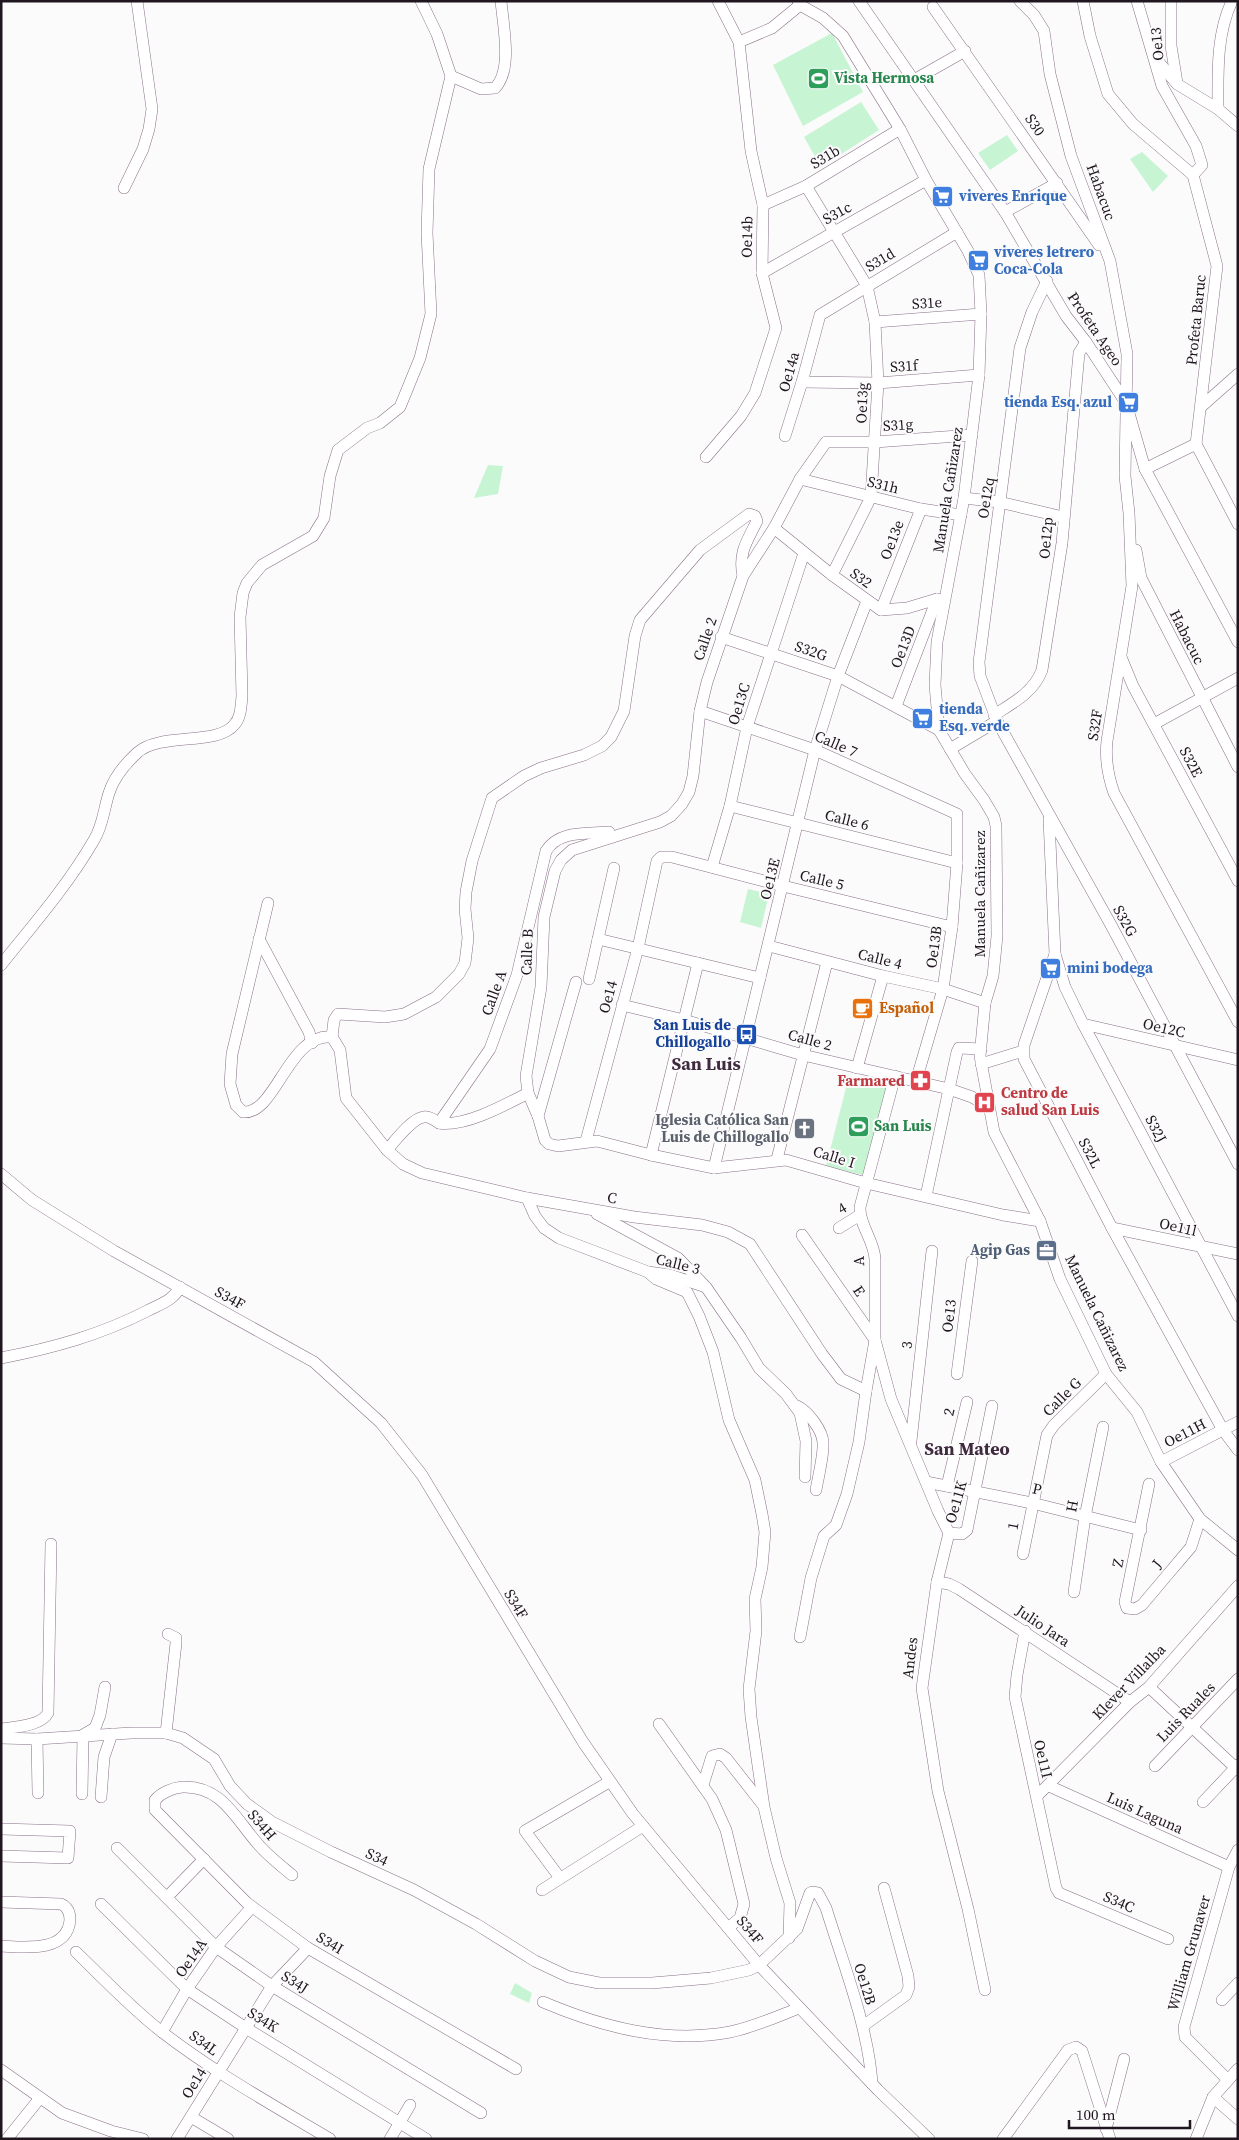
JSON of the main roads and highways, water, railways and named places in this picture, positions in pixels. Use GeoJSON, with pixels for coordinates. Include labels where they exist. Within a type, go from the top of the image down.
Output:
{"type":"FeatureCollection","features":[{"type":"Feature","properties":{"kind":"place","name":"Vista Hermosa"},"geometry":{"type":"Point","coordinates":[818,78]}},
{"type":"Feature","properties":{"kind":"place","name":"viveres Enrique"},"geometry":{"type":"Point","coordinates":[943,196]}},
{"type":"Feature","properties":{"kind":"place","name":"viveres letrero Coca-Cola"},"geometry":{"type":"Point","coordinates":[978,261]}},
{"type":"Feature","properties":{"kind":"place","name":"tienda Esq. azul"},"geometry":{"type":"Point","coordinates":[1128,402]}},
{"type":"Feature","properties":{"kind":"place","name":"tienda Esq. verde"},"geometry":{"type":"Point","coordinates":[923,718]}},
{"type":"Feature","properties":{"kind":"place","name":"mini bodega"},"geometry":{"type":"Point","coordinates":[1051,968]}},
{"type":"Feature","properties":{"kind":"place","name":"Español"},"geometry":{"type":"Point","coordinates":[863,1008]}},
{"type":"Feature","properties":{"kind":"place","name":"San Luis de Chillogallo"},"geometry":{"type":"Point","coordinates":[747,1034]}},
{"type":"Feature","properties":{"kind":"place","name":"Farmared"},"geometry":{"type":"Point","coordinates":[921,1081]}},
{"type":"Feature","properties":{"kind":"place","name":"Centro de salud San Luis"},"geometry":{"type":"Point","coordinates":[985,1102]}},
{"type":"Feature","properties":{"kind":"place","name":"San Luis"},"geometry":{"type":"Point","coordinates":[858,1126]}},
{"type":"Feature","properties":{"kind":"place","name":"Iglesia Católica San Luis de Chillogallo"},"geometry":{"type":"Point","coordinates":[805,1129]}},
{"type":"Feature","properties":{"kind":"place","name":"Agip Gas"},"geometry":{"type":"Point","coordinates":[1046,1250]}},
{"type":"Feature","properties":{"kind":"district","name":"San Luis"},"geometry":{"type":"Point","coordinates":[706,1064]}},
{"type":"Feature","properties":{"kind":"district","name":"San Mateo"},"geometry":{"type":"Point","coordinates":[967,1449]}}]}
